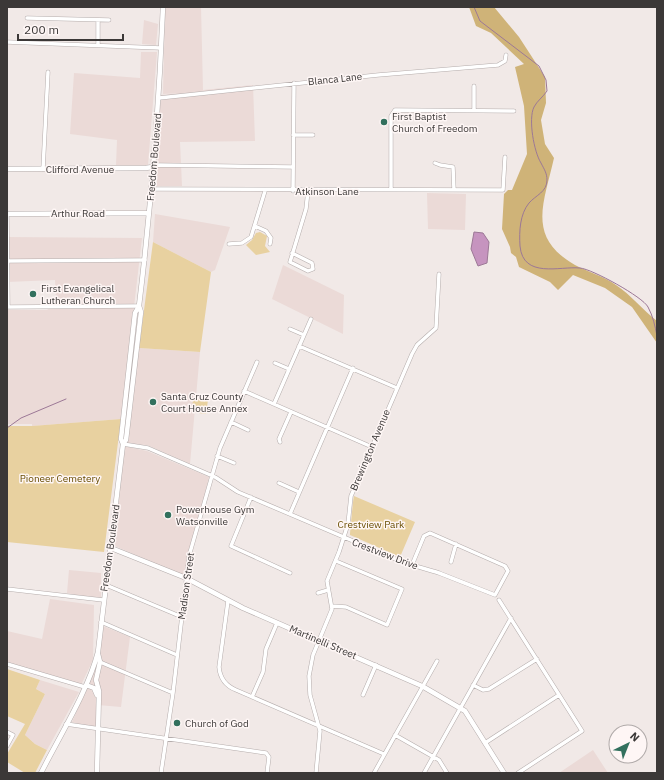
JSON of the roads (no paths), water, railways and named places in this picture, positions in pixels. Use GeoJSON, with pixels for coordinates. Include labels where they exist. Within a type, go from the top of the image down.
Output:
{"type":"FeatureCollection","features":[{"type":"Feature","properties":{"kind":"street","name":"Freedom Boulevard"},"geometry":{"type":"LineString","coordinates":[[41,773],[85,686],[94,666],[98,652],[103,600],[111,548],[123,444],[121,439],[134,320],[135,313],[139,306],[145,260],[158,98],[163,7]]}},
{"type":"Feature","properties":{"kind":"street"},"geometry":{"type":"LineString","coordinates":[[27,18],[98,21],[109,20]]}},
{"type":"Feature","properties":{"kind":"street"},"geometry":{"type":"LineString","coordinates":[[98,21],[98,45]]}},
{"type":"Feature","properties":{"kind":"street"},"geometry":{"type":"LineString","coordinates":[[7,42],[161,48]]}},
{"type":"Feature","properties":{"kind":"street","name":"Blanca Lane"},"geometry":{"type":"LineString","coordinates":[[158,98],[294,83],[498,65],[504,61],[506,55]]}},
{"type":"Feature","properties":{"kind":"street"},"geometry":{"type":"LineString","coordinates":[[43,169],[48,72]]}},
{"type":"Feature","properties":{"kind":"street"},"geometry":{"type":"LineString","coordinates":[[293,191],[294,83]]}},
{"type":"Feature","properties":{"kind":"street"},"geometry":{"type":"LineString","coordinates":[[474,86],[474,110]]}},
{"type":"Feature","properties":{"kind":"street"},"geometry":{"type":"LineString","coordinates":[[390,189],[391,116],[394,111],[400,109],[514,111]]}},
{"type":"Feature","properties":{"kind":"street"},"geometry":{"type":"LineString","coordinates":[[293,135],[313,135]]}},
{"type":"Feature","properties":{"kind":"street","name":"Atkinson Lane"},"geometry":{"type":"LineString","coordinates":[[151,189],[265,191],[390,189],[503,190],[504,157]]}},
{"type":"Feature","properties":{"kind":"street"},"geometry":{"type":"LineString","coordinates":[[435,163],[454,168],[454,190]]}},
{"type":"Feature","properties":{"kind":"street"},"geometry":{"type":"LineString","coordinates":[[152,167],[158,165],[293,167]]}},
{"type":"Feature","properties":{"kind":"street","name":"Clifford Avenue"},"geometry":{"type":"LineString","coordinates":[[7,169],[152,167]]}},
{"type":"Feature","properties":{"kind":"street"},"geometry":{"type":"LineString","coordinates":[[229,244],[240,244],[252,236],[265,191]]}},
{"type":"Feature","properties":{"kind":"street"},"geometry":{"type":"LineString","coordinates":[[292,253],[312,263],[314,267],[312,270],[308,271],[290,262],[292,253],[306,210],[308,191]]}},
{"type":"Feature","properties":{"kind":"street","name":"Arthur Road"},"geometry":{"type":"LineString","coordinates":[[7,214],[149,213]]}},
{"type":"Feature","properties":{"kind":"street"},"geometry":{"type":"LineString","coordinates":[[7,214],[8,307],[139,306]]}},
{"type":"Feature","properties":{"kind":"street"},"geometry":{"type":"LineString","coordinates":[[255,226],[270,235],[270,244]]}},
{"type":"Feature","properties":{"kind":"street"},"geometry":{"type":"LineString","coordinates":[[7,261],[145,260]]}},
{"type":"Feature","properties":{"kind":"street","name":"Brewington Avenue"},"geometry":{"type":"LineString","coordinates":[[332,606],[327,579],[336,561],[344,537],[349,518],[350,496],[417,345],[436,328],[439,274]]}},
{"type":"Feature","properties":{"kind":"street"},"geometry":{"type":"LineString","coordinates":[[274,404],[311,319]]}},
{"type":"Feature","properties":{"kind":"street"},"geometry":{"type":"LineString","coordinates":[[290,329],[304,336]]}},
{"type":"Feature","properties":{"kind":"street"},"geometry":{"type":"LineString","coordinates":[[300,346],[397,388]]}},
{"type":"Feature","properties":{"kind":"street","name":"Madison Street"},"geometry":{"type":"LineString","coordinates":[[161,773],[173,693],[189,556],[217,456],[257,362]]}},
{"type":"Feature","properties":{"kind":"street"},"geometry":{"type":"LineString","coordinates":[[275,363],[289,369]]}},
{"type":"Feature","properties":{"kind":"street"},"geometry":{"type":"LineString","coordinates":[[290,514],[353,368]]}},
{"type":"Feature","properties":{"kind":"street"},"geometry":{"type":"LineString","coordinates":[[244,391],[372,447]]}},
{"type":"Feature","properties":{"kind":"street"},"geometry":{"type":"LineString","coordinates":[[280,442],[279,439],[291,412]]}},
{"type":"Feature","properties":{"kind":"street"},"geometry":{"type":"LineString","coordinates":[[231,422],[248,430]]}},
{"type":"Feature","properties":{"kind":"street","name":"Crestview Drive"},"geometry":{"type":"LineString","coordinates":[[123,444],[148,448],[211,475],[234,490],[344,537],[412,565],[439,573],[495,595],[509,569],[456,544]]}},
{"type":"Feature","properties":{"kind":"street"},"geometry":{"type":"LineString","coordinates":[[217,456],[234,463]]}},
{"type":"Feature","properties":{"kind":"street"},"geometry":{"type":"LineString","coordinates":[[279,483],[299,492]]}},
{"type":"Feature","properties":{"kind":"street"},"geometry":{"type":"LineString","coordinates":[[251,497],[231,546],[290,573]]}},
{"type":"Feature","properties":{"kind":"street"},"geometry":{"type":"LineString","coordinates":[[412,565],[426,534],[432,534],[456,544],[451,556],[451,562]]}},
{"type":"Feature","properties":{"kind":"street","name":"Martinelli Street"},"geometry":{"type":"LineString","coordinates":[[111,548],[186,578],[228,601],[422,686],[465,710],[504,773]]}},
{"type":"Feature","properties":{"kind":"street"},"geometry":{"type":"LineString","coordinates":[[316,773],[320,742],[319,726],[310,695],[309,681],[312,660],[330,616],[332,606],[346,607],[387,624],[402,589],[336,561]]}},
{"type":"Feature","properties":{"kind":"street"},"geometry":{"type":"LineString","coordinates":[[106,585],[182,617]]}},
{"type":"Feature","properties":{"kind":"street"},"geometry":{"type":"LineString","coordinates":[[7,589],[103,600]]}},
{"type":"Feature","properties":{"kind":"street"},"geometry":{"type":"LineString","coordinates":[[318,593],[328,590]]}},
{"type":"Feature","properties":{"kind":"street"},"geometry":{"type":"LineString","coordinates":[[499,600],[582,731],[518,773]]}},
{"type":"Feature","properties":{"kind":"street"},"geometry":{"type":"LineString","coordinates":[[228,601],[219,667],[220,674],[230,687],[384,754]]}},
{"type":"Feature","properties":{"kind":"street"},"geometry":{"type":"LineString","coordinates":[[424,773],[511,618]]}},
{"type":"Feature","properties":{"kind":"street"},"geometry":{"type":"LineString","coordinates":[[101,622],[177,655]]}},
{"type":"Feature","properties":{"kind":"street"},"geometry":{"type":"LineString","coordinates":[[252,697],[263,672],[266,648],[277,623]]}},
{"type":"Feature","properties":{"kind":"street","name":"Freedom Boulevard"},"geometry":{"type":"LineString","coordinates":[[97,773],[98,690],[96,682],[100,662],[98,652]]}},
{"type":"Feature","properties":{"kind":"street"},"geometry":{"type":"LineString","coordinates":[[473,685],[483,690],[489,689],[536,659]]}},
{"type":"Feature","properties":{"kind":"street"},"geometry":{"type":"LineString","coordinates":[[374,773],[437,661]]}},
{"type":"Feature","properties":{"kind":"street"},"geometry":{"type":"LineString","coordinates":[[100,662],[173,693]]}},
{"type":"Feature","properties":{"kind":"street"},"geometry":{"type":"LineString","coordinates":[[7,664],[94,688],[98,699]]}},
{"type":"Feature","properties":{"kind":"street"},"geometry":{"type":"LineString","coordinates":[[363,694],[376,665]]}},
{"type":"Feature","properties":{"kind":"street"},"geometry":{"type":"LineString","coordinates":[[485,743],[559,695]]}},
{"type":"Feature","properties":{"kind":"street"},"geometry":{"type":"LineString","coordinates":[[66,724],[266,753],[269,756],[267,773]]}},
{"type":"Feature","properties":{"kind":"street"},"geometry":{"type":"LineString","coordinates":[[7,732],[13,735],[7,746]]}},
{"type":"Feature","properties":{"kind":"street"},"geometry":{"type":"LineString","coordinates":[[395,735],[433,756],[438,760],[447,773]]}},
{"type":"Feature","properties":{"kind":"waterway"},"geometry":{"type":"LineString","coordinates":[[474,7],[480,21],[539,66],[546,80],[547,91],[534,107],[532,112],[532,127],[534,144],[538,158],[546,173],[547,184],[545,188],[529,203],[524,212],[520,234],[520,246],[523,256],[528,263],[535,267],[544,269],[580,268],[595,273],[627,291],[644,302],[648,307],[653,317],[657,336]]}},
{"type":"Feature","properties":{"kind":"waterway"},"geometry":{"type":"LineString","coordinates":[[7,428],[21,418],[66,399]]}},
{"type":"Feature","properties":{"kind":"place","name":"First Baptist Church of Freedom"},"geometry":{"type":"Point","coordinates":[384,122]}},
{"type":"Feature","properties":{"kind":"place","name":"First Evangelical Lutheran Church"},"geometry":{"type":"Point","coordinates":[33,294]}},
{"type":"Feature","properties":{"kind":"place","name":"Santa Cruz County Court House Annex"},"geometry":{"type":"Point","coordinates":[153,402]}},
{"type":"Feature","properties":{"kind":"place","name":"Powerhouse Gym Watsonville"},"geometry":{"type":"Point","coordinates":[168,515]}},
{"type":"Feature","properties":{"kind":"place","name":"Church of God"},"geometry":{"type":"Point","coordinates":[177,723]}},
{"type":"Feature","properties":{"kind":"park label","name":"Pioneer Cemetery"},"geometry":{"type":"Point","coordinates":[60,478]}},
{"type":"Feature","properties":{"kind":"park label","name":"Crestview Park"},"geometry":{"type":"Point","coordinates":[371,524]}}]}
